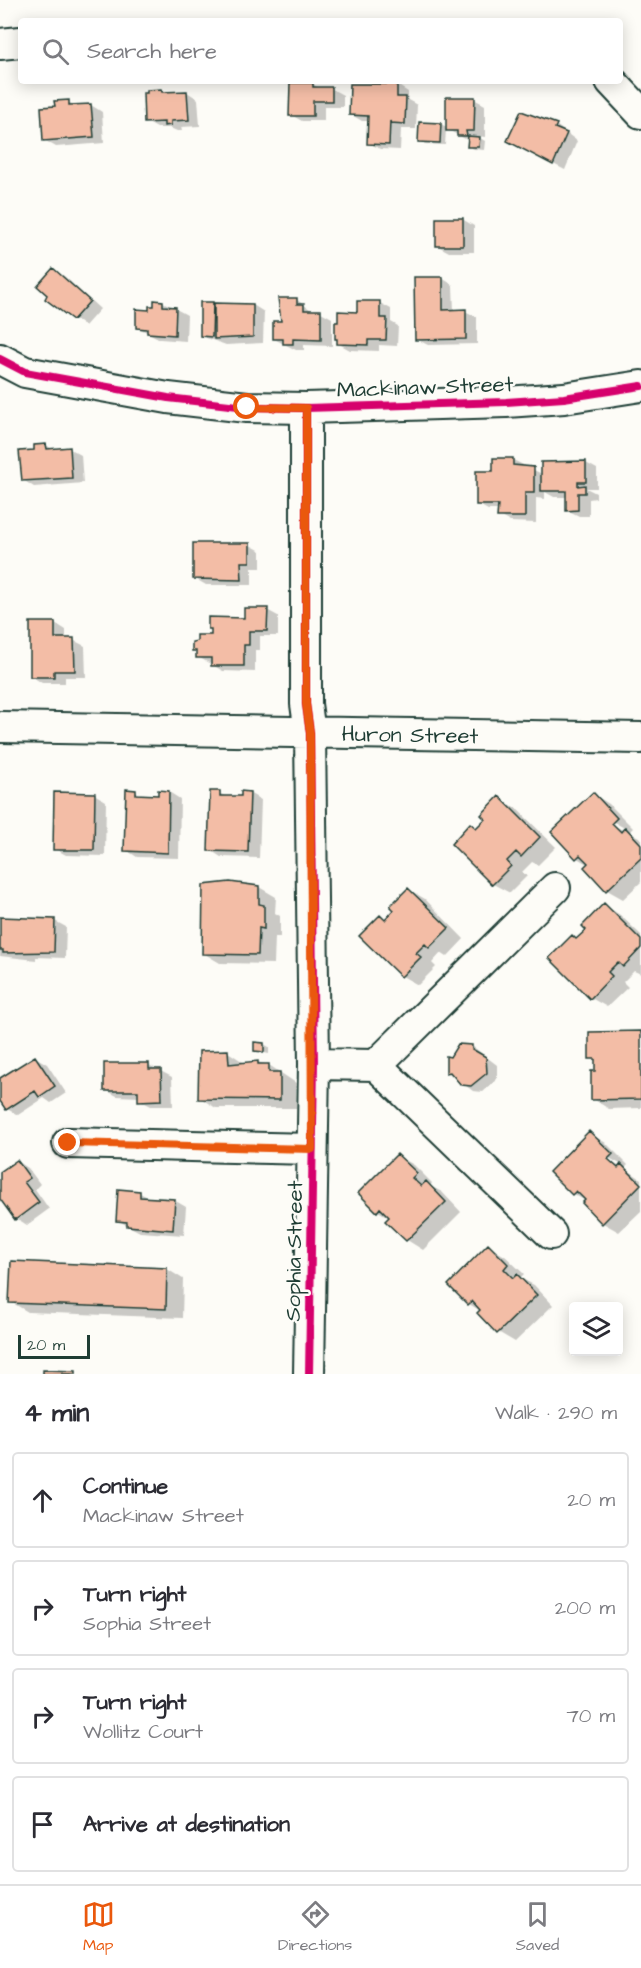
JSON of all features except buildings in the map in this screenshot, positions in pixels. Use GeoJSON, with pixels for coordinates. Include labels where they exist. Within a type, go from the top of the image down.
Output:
{"type":"FeatureCollection","features":[{"type":"Feature","properties":{"kind":"street"},"geometry":{"type":"LineString","coordinates":[[0,44],[18,42]]}},
{"type":"Feature","properties":{"kind":"street"},"geometry":{"type":"LineString","coordinates":[[614,84],[640,110]]}},
{"type":"Feature","properties":{"kind":"street","name":"Mackinaw Street"},"geometry":{"type":"LineString","coordinates":[[0,359],[25,372],[168,398],[247,407],[306,408],[506,402],[564,398],[641,387]]}},
{"type":"Feature","properties":{"kind":"street","name":"Sophia Street"},"geometry":{"type":"LineString","coordinates":[[306,408],[306,704],[310,733],[314,1064],[309,1374]]}},
{"type":"Feature","properties":{"kind":"street","name":"Huron Street"},"geometry":{"type":"LineString","coordinates":[[0,727],[641,738]]}},
{"type":"Feature","properties":{"kind":"street"},"geometry":{"type":"LineString","coordinates":[[376,1065],[555,888]]}},
{"type":"Feature","properties":{"kind":"street"},"geometry":{"type":"LineString","coordinates":[[314,1064],[376,1065],[551,1234]]}},
{"type":"Feature","properties":{"kind":"street"},"geometry":{"type":"LineString","coordinates":[[68,1143],[312,1149]]}},
{"type":"Feature","properties":{"kind":"cycle path"},"geometry":{"type":"LineString","coordinates":[[0,359],[25,372],[168,398],[247,407],[306,408],[506,402],[564,398],[641,386]]}},
{"type":"Feature","properties":{"kind":"cycle path"},"geometry":{"type":"LineString","coordinates":[[306,408],[306,704],[310,733],[314,1064],[309,1374]]}},
{"type":"Feature","properties":{"kind":"route"},"geometry":{"type":"LineString","coordinates":[[68,1143],[312,1149],[314,1064],[310,733],[306,704],[306,408],[247,407]]}}]}
